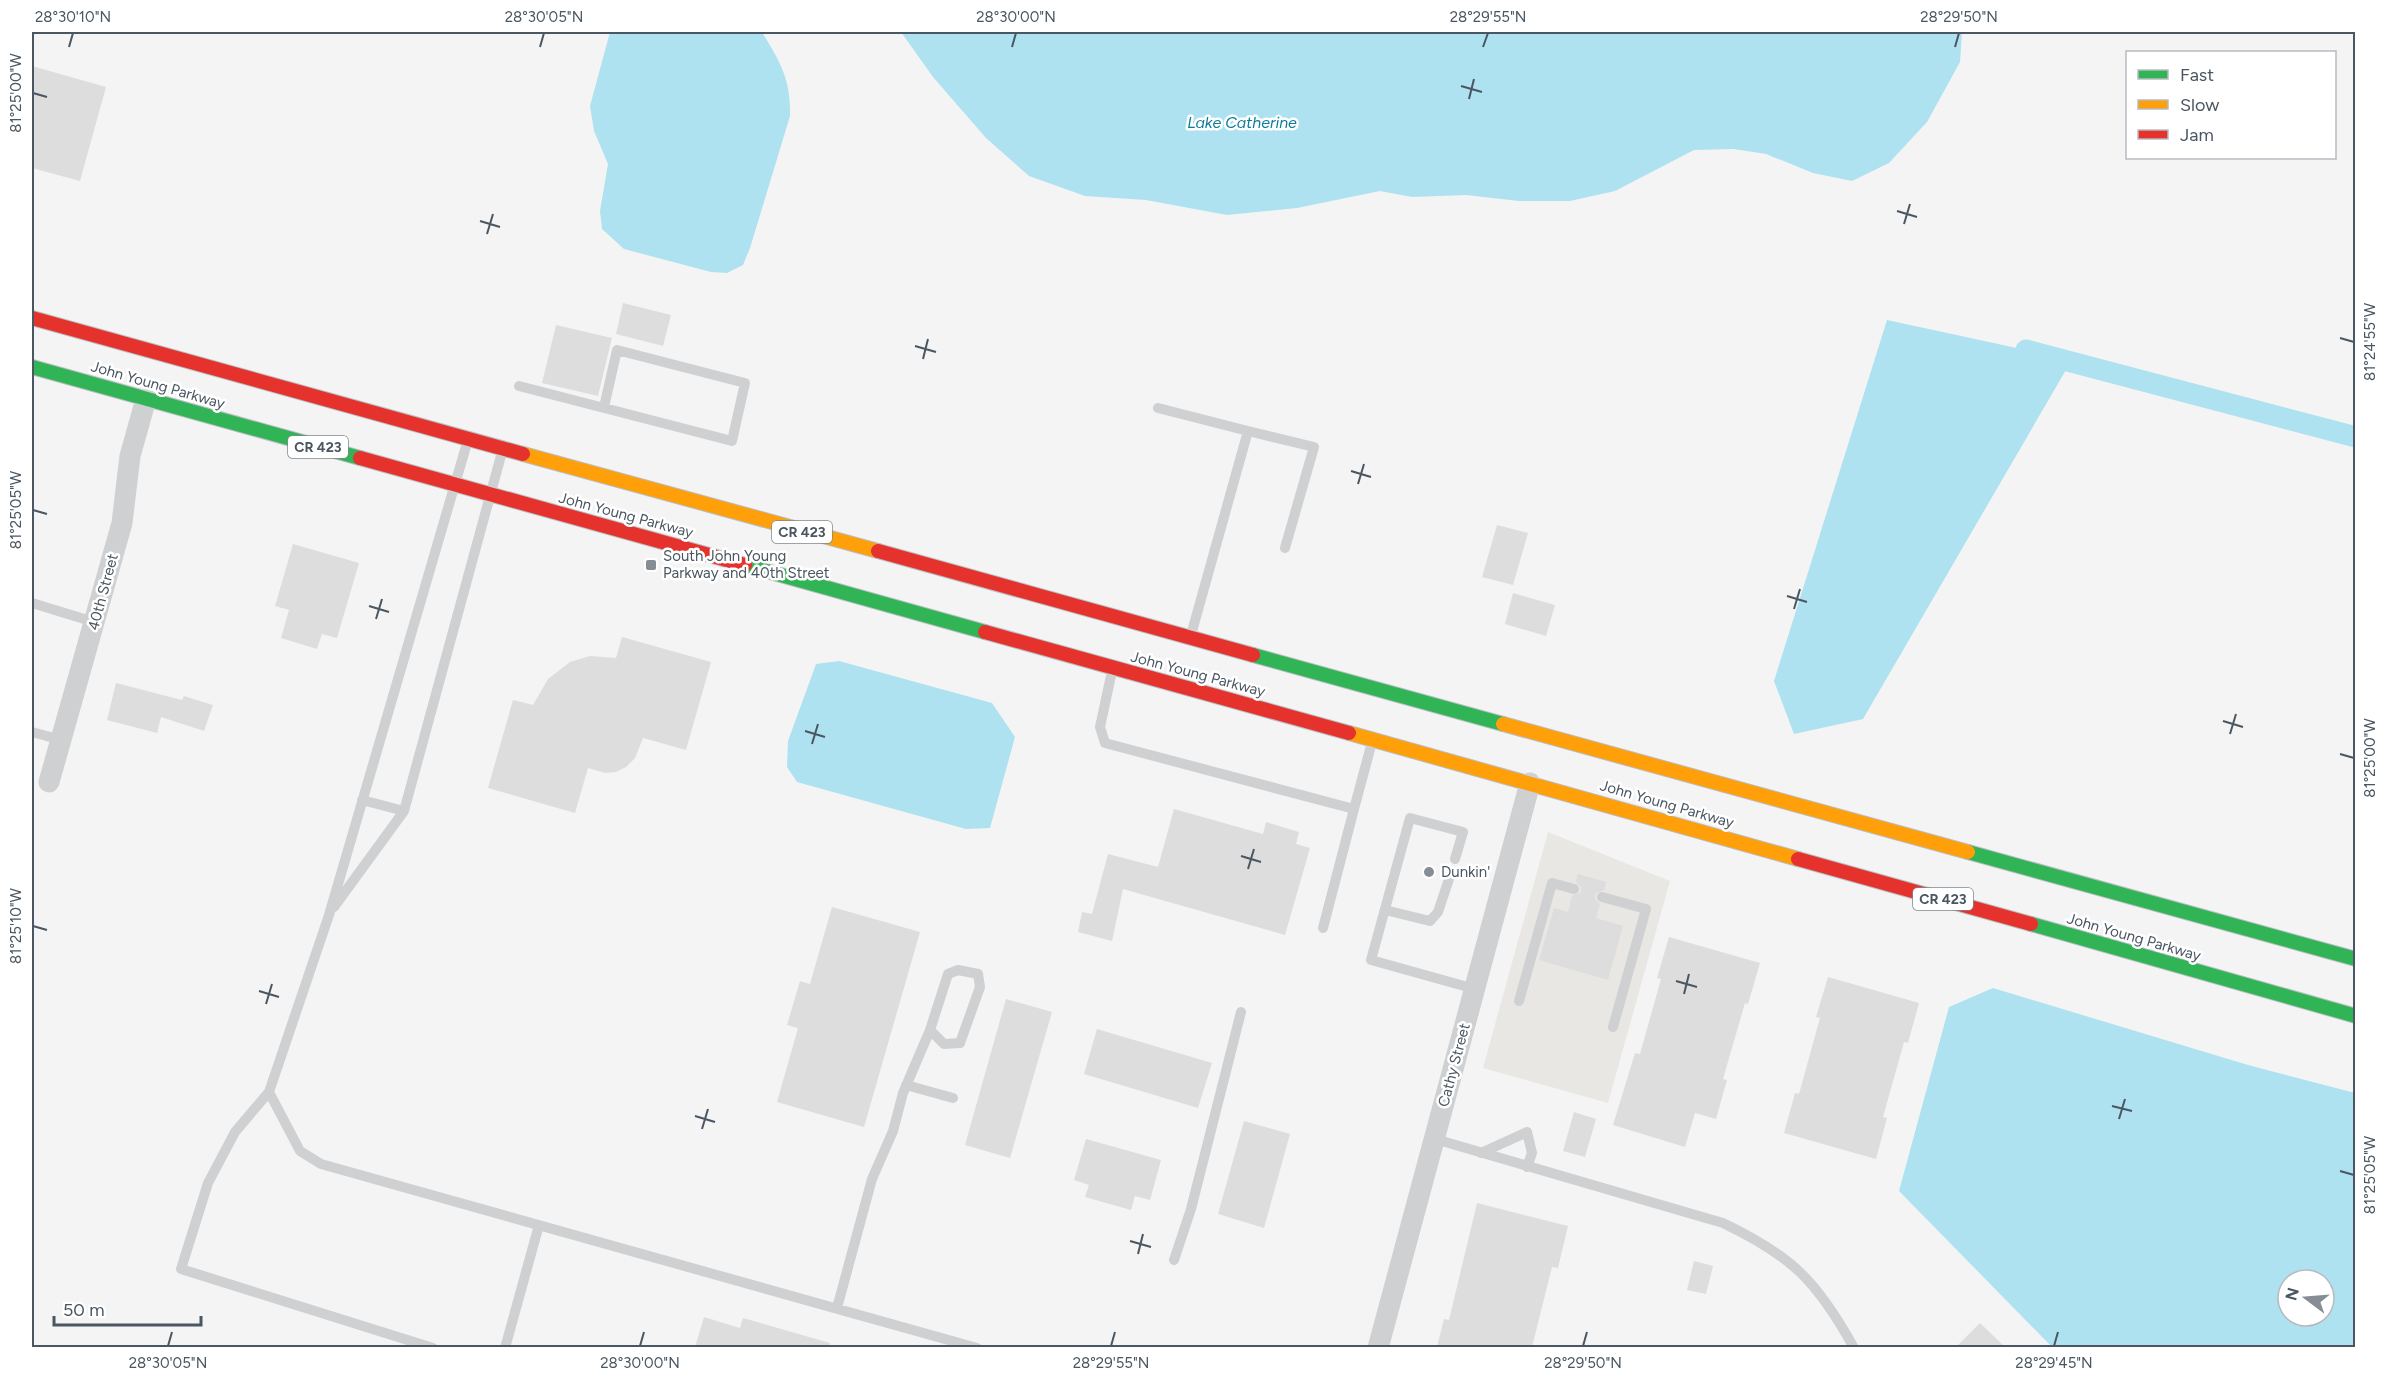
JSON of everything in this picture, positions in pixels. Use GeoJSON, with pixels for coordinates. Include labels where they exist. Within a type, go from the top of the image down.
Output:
{"type":"FeatureCollection","features":[{"type":"Feature","properties":{"kind":"highway","name":"John Young Parkway"},"geometry":{"type":"LineString","coordinates":[[32,318],[2355,959]]}},
{"type":"Feature","properties":{"kind":"highway","name":"John Young Parkway"},"geometry":{"type":"LineString","coordinates":[[32,367],[1373,739],[2355,1016]]}},
{"type":"Feature","properties":{"kind":"highway"},"geometry":{"type":"LineString","coordinates":[[1605,768],[1673,772]]}},
{"type":"Feature","properties":{"kind":"highway"},"geometry":{"type":"LineString","coordinates":[[1530,783],[1549,774]]}},
{"type":"Feature","properties":{"kind":"street","name":"40th Street"},"geometry":{"type":"LineString","coordinates":[[50,783],[122,523],[130,456],[146,399]]}},
{"type":"Feature","properties":{"kind":"street","name":"Cathy Street"},"geometry":{"type":"LineString","coordinates":[[1378,1347],[1530,783]]}},
{"type":"Feature","properties":{"kind":"lane"},"geometry":{"type":"LineString","coordinates":[[519,386],[732,441],[745,383],[617,350],[604,407]]}},
{"type":"Feature","properties":{"kind":"lane"},"geometry":{"type":"LineString","coordinates":[[1158,408],[1314,447],[1285,548]]}},
{"type":"Feature","properties":{"kind":"lane"},"geometry":{"type":"LineString","coordinates":[[1190,639],[1248,431]]}},
{"type":"Feature","properties":{"kind":"lane"},"geometry":{"type":"LineString","coordinates":[[433,1347],[181,1269],[208,1183],[235,1132],[268,1092],[329,915],[468,440]]}},
{"type":"Feature","properties":{"kind":"lane"},"geometry":{"type":"LineString","coordinates":[[329,915],[404,811],[503,449]]}},
{"type":"Feature","properties":{"kind":"lane"},"geometry":{"type":"LineString","coordinates":[[32,603],[94,622]]}},
{"type":"Feature","properties":{"kind":"lane"},"geometry":{"type":"LineString","coordinates":[[1113,667],[1100,727],[1105,743],[1354,809]]}},
{"type":"Feature","properties":{"kind":"lane"},"geometry":{"type":"LineString","coordinates":[[32,732],[61,740]]}},
{"type":"Feature","properties":{"kind":"lane"},"geometry":{"type":"LineString","coordinates":[[1323,928],[1373,739]]}},
{"type":"Feature","properties":{"kind":"lane"},"geometry":{"type":"LineString","coordinates":[[362,800],[404,811]]}},
{"type":"Feature","properties":{"kind":"lane"},"geometry":{"type":"LineString","coordinates":[[1455,859],[1462,832],[1410,818],[1371,960],[1475,989]]}},
{"type":"Feature","properties":{"kind":"lane"},"geometry":{"type":"LineString","coordinates":[[1385,910],[1430,921],[1438,912],[1449,879]]}},
{"type":"Feature","properties":{"kind":"lane"},"geometry":{"type":"LineString","coordinates":[[1519,1001],[1552,883],[1574,889]]}},
{"type":"Feature","properties":{"kind":"lane"},"geometry":{"type":"LineString","coordinates":[[1602,897],[1646,909],[1613,1027]]}},
{"type":"Feature","properties":{"kind":"lane"},"geometry":{"type":"LineString","coordinates":[[837,1308],[872,1179],[893,1131],[906,1085],[930,1030],[948,974],[958,970],[978,974],[980,987],[960,1043],[944,1044],[930,1030]]}},
{"type":"Feature","properties":{"kind":"lane"},"geometry":{"type":"LineString","coordinates":[[1174,1260],[1191,1209],[1241,1012]]}},
{"type":"Feature","properties":{"kind":"lane"},"geometry":{"type":"LineString","coordinates":[[906,1085],[953,1098]]}},
{"type":"Feature","properties":{"kind":"lane"},"geometry":{"type":"LineString","coordinates":[[268,1092],[300,1151],[321,1164],[977,1347]]}},
{"type":"Feature","properties":{"kind":"lane"},"geometry":{"type":"LineString","coordinates":[[1481,1153],[1527,1132],[1532,1152],[1527,1167]]}},
{"type":"Feature","properties":{"kind":"lane"},"geometry":{"type":"LineString","coordinates":[[1435,1139],[1723,1223],[1764,1243],[1803,1274],[1830,1305],[1854,1347]]}},
{"type":"Feature","properties":{"kind":"lane"},"geometry":{"type":"LineString","coordinates":[[505,1347],[539,1225]]}},
{"type":"Feature","properties":{"kind":"shaded area"},"geometry":{"type":"Polygon","coordinates":[[[1548,832],[1670,881],[1608,1103],[1483,1068],[1548,832]]]}},
{"type":"Feature","properties":{"kind":"water"},"geometry":{"type":"Polygon","coordinates":[[[610,32],[762,32],[774,53],[789,91],[790,116],[743,265],[727,273],[711,272],[624,249],[602,229],[600,211],[608,164],[594,131],[590,106],[610,32]]]}},
{"type":"Feature","properties":{"kind":"water","name":"Lake Catherine"},"geometry":{"type":"Polygon","coordinates":[[[901,32],[1962,32],[1960,62],[1927,122],[1889,163],[1852,181],[1813,173],[1766,154],[1734,149],[1694,150],[1615,191],[1570,201],[1519,201],[1466,195],[1412,197],[1380,191],[1297,208],[1227,215],[1146,200],[1085,196],[1029,176],[986,138],[933,77],[901,32]]]}},
{"type":"Feature","properties":{"kind":"water"},"geometry":{"type":"Polygon","coordinates":[[[1887,320],[2026,350],[2070,363],[1863,719],[1794,734],[1774,681],[1887,320]]]}},
{"type":"Feature","properties":{"kind":"water"},"geometry":{"type":"Polygon","coordinates":[[[839,661],[992,703],[1015,737],[990,828],[966,829],[797,782],[787,767],[788,741],[816,664],[839,661]]]}},
{"type":"Feature","properties":{"kind":"water"},"geometry":{"type":"Polygon","coordinates":[[[1993,988],[2248,1065],[2355,1093],[2355,1347],[2052,1347],[1899,1191],[1949,1007],[1993,988]]]}},
{"type":"Feature","properties":{"kind":"building"},"geometry":{"type":"Polygon","coordinates":[[[32,66],[106,87],[80,181],[32,168],[32,66]]]}},
{"type":"Feature","properties":{"kind":"building"},"geometry":{"type":"Polygon","coordinates":[[[623,303],[671,315],[663,346],[616,334],[623,303]]]}},
{"type":"Feature","properties":{"kind":"building"},"geometry":{"type":"Polygon","coordinates":[[[556,325],[612,338],[598,396],[542,383],[556,325]]]}},
{"type":"Feature","properties":{"kind":"building"},"geometry":{"type":"Polygon","coordinates":[[[1497,525],[1528,533],[1513,585],[1482,577],[1497,525]]]}},
{"type":"Feature","properties":{"kind":"building"},"geometry":{"type":"Polygon","coordinates":[[[293,544],[359,563],[337,638],[322,634],[317,649],[281,638],[289,610],[275,606],[293,544]]]}},
{"type":"Feature","properties":{"kind":"building"},"geometry":{"type":"Polygon","coordinates":[[[1513,593],[1555,605],[1546,636],[1505,624],[1513,593]]]}},
{"type":"Feature","properties":{"kind":"building"},"geometry":{"type":"Polygon","coordinates":[[[622,637],[711,662],[686,750],[643,738],[635,758],[626,767],[616,772],[605,773],[588,768],[575,813],[488,788],[513,700],[533,705],[548,679],[570,662],[590,656],[616,658],[622,637]]]}},
{"type":"Feature","properties":{"kind":"building"},"geometry":{"type":"Polygon","coordinates":[[[116,683],[182,700],[184,696],[213,705],[204,731],[161,717],[157,733],[107,720],[116,683]]]}},
{"type":"Feature","properties":{"kind":"building"},"geometry":{"type":"Polygon","coordinates":[[[1174,809],[1263,834],[1266,822],[1299,832],[1296,844],[1310,848],[1285,935],[1123,889],[1112,941],[1078,932],[1082,912],[1092,914],[1108,854],[1158,867],[1174,809]]]}},
{"type":"Feature","properties":{"kind":"building"},"geometry":{"type":"Polygon","coordinates":[[[1578,874],[1606,882],[1604,890],[1595,894],[1595,899],[1600,904],[1596,918],[1623,926],[1608,980],[1539,960],[1554,908],[1568,912],[1572,896],[1581,892],[1581,887],[1576,882],[1578,874]]]}},
{"type":"Feature","properties":{"kind":"building"},"geometry":{"type":"Polygon","coordinates":[[[832,907],[920,932],[864,1127],[777,1102],[798,1028],[787,1025],[800,981],[810,984],[832,907]]]}},
{"type":"Feature","properties":{"kind":"building"},"geometry":{"type":"Polygon","coordinates":[[[1669,937],[1760,963],[1748,1004],[1745,1003],[1723,1079],[1727,1080],[1716,1119],[1695,1113],[1685,1147],[1613,1125],[1635,1053],[1640,1054],[1661,979],[1657,978],[1669,937]]]}},
{"type":"Feature","properties":{"kind":"building"},"geometry":{"type":"Polygon","coordinates":[[[1828,977],[1919,1003],[1908,1043],[1904,1042],[1883,1117],[1887,1118],[1876,1159],[1784,1133],[1795,1093],[1799,1094],[1820,1018],[1816,1017],[1828,977]]]}},
{"type":"Feature","properties":{"kind":"building"},"geometry":{"type":"Polygon","coordinates":[[[1006,999],[1052,1012],[1010,1158],[965,1145],[1006,999]]]}},
{"type":"Feature","properties":{"kind":"building"},"geometry":{"type":"Polygon","coordinates":[[[1097,1029],[1212,1063],[1198,1108],[1084,1074],[1097,1029]]]}},
{"type":"Feature","properties":{"kind":"building"},"geometry":{"type":"Polygon","coordinates":[[[1574,1112],[1596,1119],[1585,1157],[1563,1151],[1574,1112]]]}},
{"type":"Feature","properties":{"kind":"building"},"geometry":{"type":"Polygon","coordinates":[[[1244,1121],[1290,1134],[1264,1228],[1218,1214],[1244,1121]]]}},
{"type":"Feature","properties":{"kind":"building"},"geometry":{"type":"Polygon","coordinates":[[[1086,1139],[1161,1160],[1150,1200],[1135,1196],[1131,1210],[1085,1197],[1089,1185],[1074,1180],[1086,1139]]]}},
{"type":"Feature","properties":{"kind":"building"},"geometry":{"type":"Polygon","coordinates":[[[1477,1203],[1568,1226],[1558,1268],[1552,1267],[1532,1347],[1437,1347],[1444,1319],[1449,1320],[1477,1203]]]}},
{"type":"Feature","properties":{"kind":"building"},"geometry":{"type":"Polygon","coordinates":[[[1694,1261],[1713,1266],[1706,1294],[1687,1290],[1694,1261]]]}},
{"type":"Feature","properties":{"kind":"building"},"geometry":{"type":"Polygon","coordinates":[[[704,1317],[740,1328],[743,1318],[830,1343],[829,1347],[695,1347],[704,1317]]]}},
{"type":"Feature","properties":{"kind":"building"},"geometry":{"type":"Polygon","coordinates":[[[1980,1323],[2005,1347],[1956,1347],[1980,1323]]]}},
{"type":"Feature","properties":{"kind":"waterway"},"geometry":{"type":"LineString","coordinates":[[2026,350],[2356,437]]}},
{"type":"Feature","properties":{"kind":"traffic: fast"},"geometry":{"type":"LineString","coordinates":[[32,367],[360,458]]}},
{"type":"Feature","properties":{"kind":"traffic: fast"},"geometry":{"type":"LineString","coordinates":[[745,565],[985,632]]}},
{"type":"Feature","properties":{"kind":"traffic: fast"},"geometry":{"type":"LineString","coordinates":[[1253,655],[1503,724]]}},
{"type":"Feature","properties":{"kind":"traffic: fast"},"geometry":{"type":"LineString","coordinates":[[1968,852],[2356,959]]}},
{"type":"Feature","properties":{"kind":"traffic: fast"},"geometry":{"type":"LineString","coordinates":[[2031,924],[2356,1016]]}},
{"type":"Feature","properties":{"kind":"traffic: slow"},"geometry":{"type":"LineString","coordinates":[[523,454],[878,551]]}},
{"type":"Feature","properties":{"kind":"traffic: slow"},"geometry":{"type":"LineString","coordinates":[[1503,724],[1968,852]]}},
{"type":"Feature","properties":{"kind":"traffic: slow"},"geometry":{"type":"LineString","coordinates":[[1349,733],[1798,859]]}},
{"type":"Feature","properties":{"kind":"traffic: jam"},"geometry":{"type":"LineString","coordinates":[[32,318],[523,454]]}},
{"type":"Feature","properties":{"kind":"traffic: jam"},"geometry":{"type":"LineString","coordinates":[[360,458],[745,565]]}},
{"type":"Feature","properties":{"kind":"traffic: jam"},"geometry":{"type":"LineString","coordinates":[[878,551],[1253,655]]}},
{"type":"Feature","properties":{"kind":"traffic: jam"},"geometry":{"type":"LineString","coordinates":[[985,632],[1349,733]]}},
{"type":"Feature","properties":{"kind":"traffic: jam"},"geometry":{"type":"LineString","coordinates":[[1798,859],[2031,924]]}},
{"type":"Feature","properties":{"kind":"place","name":"South John Young Parkway and 40th Street"},"geometry":{"type":"Point","coordinates":[651,565]}},
{"type":"Feature","properties":{"kind":"place","name":"Dunkin'"},"geometry":{"type":"Point","coordinates":[1429,872]}}]}
